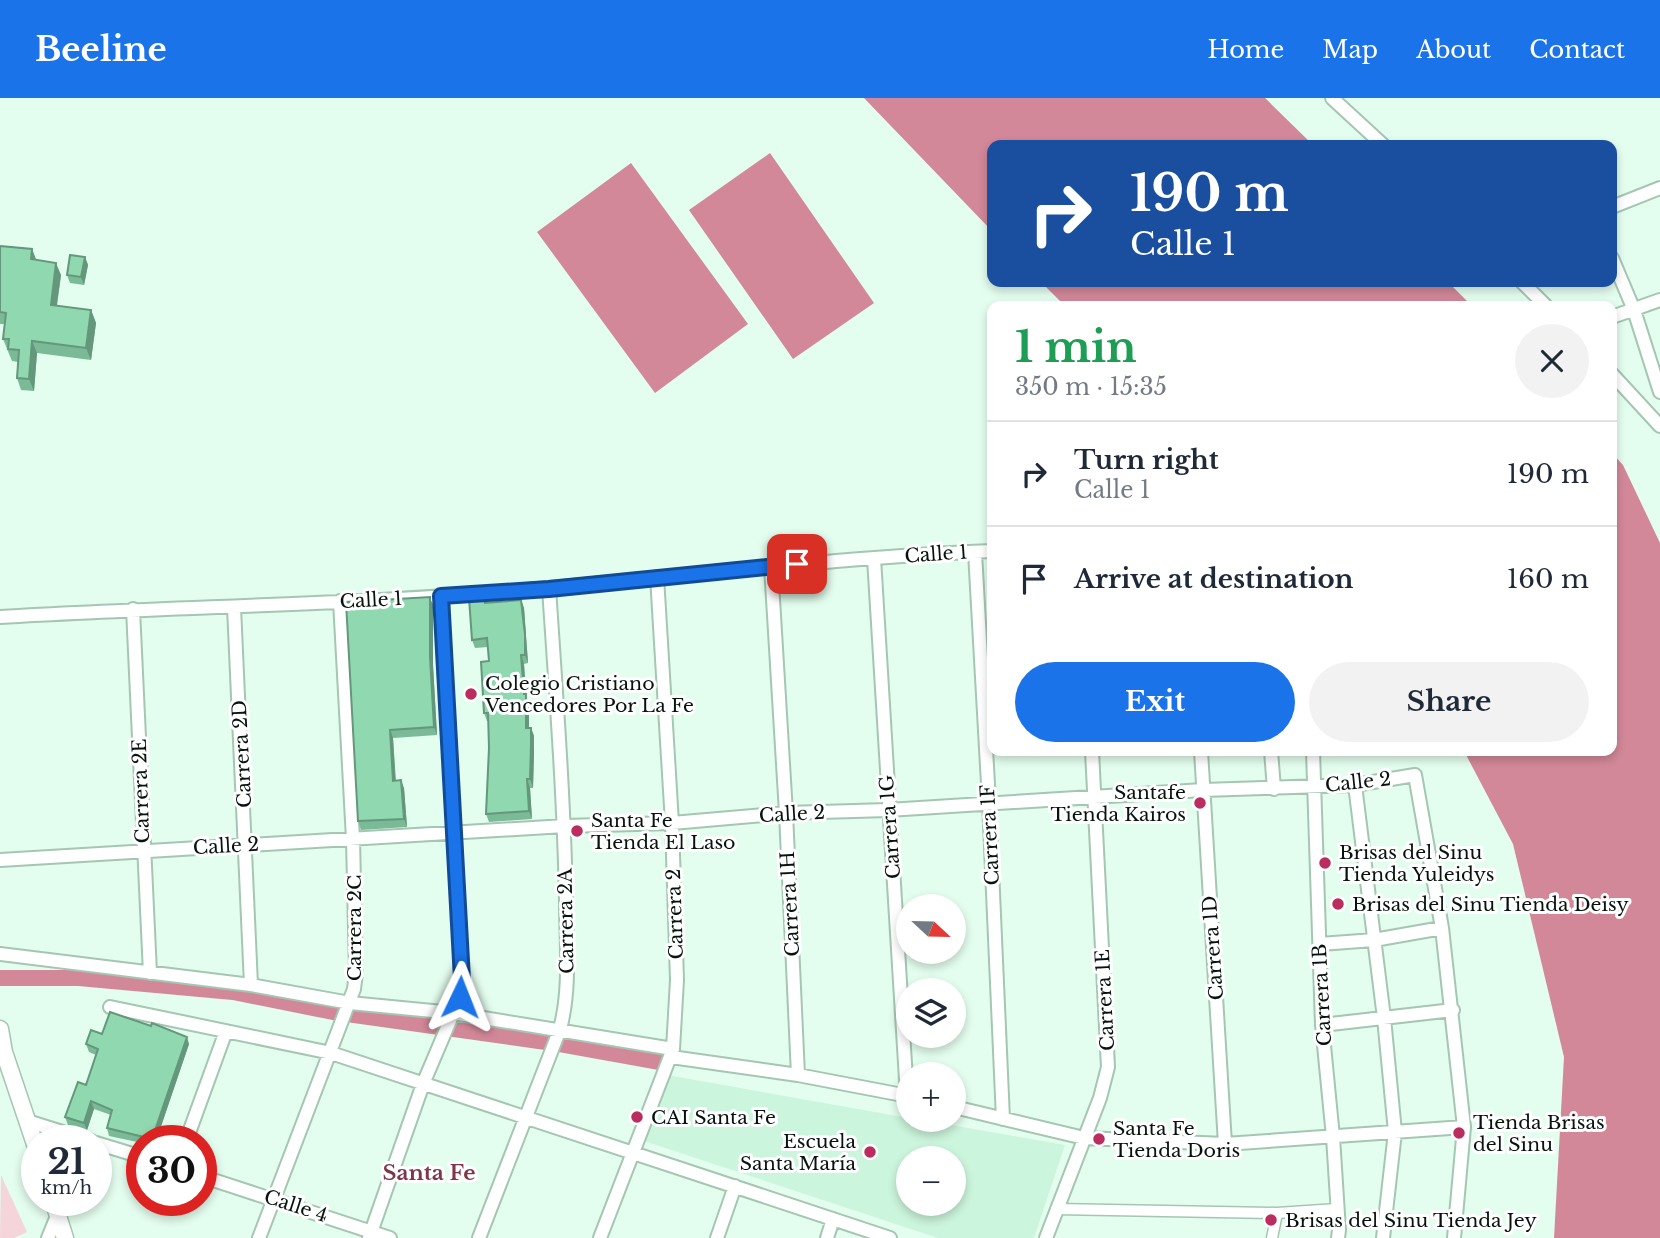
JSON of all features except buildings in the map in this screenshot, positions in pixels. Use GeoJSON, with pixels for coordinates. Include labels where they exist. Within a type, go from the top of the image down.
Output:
{"type":"FeatureCollection","features":[{"type":"Feature","properties":{"kind":"street"},"geometry":{"type":"LineString","coordinates":[[1332,98],[1378,140]]}},
{"type":"Feature","properties":{"kind":"street"},"geometry":{"type":"LineString","coordinates":[[1617,205],[1660,188]]}},
{"type":"Feature","properties":{"kind":"street"},"geometry":{"type":"LineString","coordinates":[[1617,270],[1634,310],[1660,392]]}},
{"type":"Feature","properties":{"kind":"street"},"geometry":{"type":"LineString","coordinates":[[1527,287],[1541,301]]}},
{"type":"Feature","properties":{"kind":"street"},"geometry":{"type":"LineString","coordinates":[[1617,315],[1660,300]]}},
{"type":"Feature","properties":{"kind":"street"},"geometry":{"type":"LineString","coordinates":[[1617,379],[1660,426]]}},
{"type":"Feature","properties":{"kind":"street","name":"Calle 1"},"geometry":{"type":"LineString","coordinates":[[0,617],[549,589],[771,566],[987,551]]}},
{"type":"Feature","properties":{"kind":"street","name":"Carrera 1F"},"geometry":{"type":"LineString","coordinates":[[975,552],[1003,1119]]}},
{"type":"Feature","properties":{"kind":"street","name":"Carrera 1G"},"geometry":{"type":"LineString","coordinates":[[874,558],[906,1062]]}},
{"type":"Feature","properties":{"kind":"street","name":"Carrera 1H"},"geometry":{"type":"LineString","coordinates":[[771,566],[798,1075]]}},
{"type":"Feature","properties":{"kind":"street","name":"Carrera 2"},"geometry":{"type":"LineString","coordinates":[[600,1238],[670,1058],[677,980],[657,577]]}},
{"type":"Feature","properties":{"kind":"street","name":"Carrera 2A"},"geometry":{"type":"LineString","coordinates":[[479,1238],[565,1011],[565,826],[549,589]]}},
{"type":"Feature","properties":{"kind":"street"},"geometry":{"type":"LineString","coordinates":[[370,1235],[423,1084],[460,997],[462,979],[441,596]]}},
{"type":"Feature","properties":{"kind":"street","name":"Carrera 2C"},"geometry":{"type":"LineString","coordinates":[[259,1238],[349,1005],[356,973],[353,839],[340,601]]}},
{"type":"Feature","properties":{"kind":"street","name":"Carrera 2D"},"geometry":{"type":"LineString","coordinates":[[234,607],[251,985]]}},
{"type":"Feature","properties":{"kind":"street","name":"Carrera 2E"},"geometry":{"type":"LineString","coordinates":[[133,609],[150,973]]}},
{"type":"Feature","properties":{"kind":"street","name":"Carrera 1E"},"geometry":{"type":"LineString","coordinates":[[1046,1238],[1100,1098],[1108,1067],[1093,756]]}},
{"type":"Feature","properties":{"kind":"street","name":"Carrera 1D"},"geometry":{"type":"LineString","coordinates":[[1201,756],[1225,1144]]}},
{"type":"Feature","properties":{"kind":"street"},"geometry":{"type":"LineString","coordinates":[[1271,756],[1273,789]]}},
{"type":"Feature","properties":{"kind":"street","name":"Carrera 1B"},"geometry":{"type":"LineString","coordinates":[[1312,756],[1322,1025],[1333,1137],[1338,1238]]}},
{"type":"Feature","properties":{"kind":"street","name":"Calle 2"},"geometry":{"type":"LineString","coordinates":[[0,860],[671,822],[786,813],[888,810],[1203,790],[1355,785],[1415,775],[1442,928]]}},
{"type":"Feature","properties":{"kind":"street"},"geometry":{"type":"LineString","coordinates":[[1355,785],[1384,1018],[1395,1132],[1383,1238]]}},
{"type":"Feature","properties":{"kind":"street"},"geometry":{"type":"LineString","coordinates":[[1320,944],[1374,940],[1442,928],[1464,1127],[1454,1238]]}},
{"type":"Feature","properties":{"kind":"street"},"geometry":{"type":"LineString","coordinates":[[0,954],[251,985],[349,1005],[453,1016],[559,1032],[670,1058],[798,1075],[896,1094]]}},
{"type":"Feature","properties":{"kind":"street"},"geometry":{"type":"LineString","coordinates":[[110,1007],[331,1053],[890,1238]]}},
{"type":"Feature","properties":{"kind":"street"},"geometry":{"type":"LineString","coordinates":[[1322,1025],[1452,1010]]}},
{"type":"Feature","properties":{"kind":"street"},"geometry":{"type":"LineString","coordinates":[[0,1029],[2,1057],[28,1125]]}},
{"type":"Feature","properties":{"kind":"street"},"geometry":{"type":"LineString","coordinates":[[192,1125],[226,1031]]}},
{"type":"Feature","properties":{"kind":"street"},"geometry":{"type":"LineString","coordinates":[[966,1110],[1084,1138],[1225,1144],[1464,1127]]}},
{"type":"Feature","properties":{"kind":"street"},"geometry":{"type":"LineString","coordinates":[[27,1121],[40,1125]]}},
{"type":"Feature","properties":{"kind":"street","name":"Calle 4"},"geometry":{"type":"LineString","coordinates":[[217,1181],[370,1235],[390,1238]]}},
{"type":"Feature","properties":{"kind":"street"},"geometry":{"type":"LineString","coordinates":[[717,1238],[735,1186]]}},
{"type":"Feature","properties":{"kind":"street"},"geometry":{"type":"LineString","coordinates":[[1056,1209],[1277,1213],[1337,1209]]}},
{"type":"Feature","properties":{"kind":"street"},"geometry":{"type":"LineString","coordinates":[[1272,1238],[1277,1213]]}},
{"type":"Feature","properties":{"kind":"street"},"geometry":{"type":"LineString","coordinates":[[48,1238],[53,1216]]}},
{"type":"Feature","properties":{"kind":"street"},"geometry":{"type":"LineString","coordinates":[[58,1216],[65,1238]]}},
{"type":"Feature","properties":{"kind":"street"},"geometry":{"type":"LineString","coordinates":[[827,1238],[833,1219]]}},
{"type":"Feature","properties":{"kind":"shaded area"},"geometry":{"type":"Polygon","coordinates":[[[864,98],[1265,98],[1308,140],[987,140],[987,226],[864,98]]]}},
{"type":"Feature","properties":{"kind":"shaded area"},"geometry":{"type":"Polygon","coordinates":[[[770,153],[874,303],[793,359],[689,210],[770,153]]]}},
{"type":"Feature","properties":{"kind":"shaded area"},"geometry":{"type":"Polygon","coordinates":[[[631,163],[748,324],[655,393],[537,232],[631,163]]]}},
{"type":"Feature","properties":{"kind":"shaded area"},"geometry":{"type":"Polygon","coordinates":[[[1046,287],[1453,287],[1467,301],[1060,301],[1046,287]]]}},
{"type":"Feature","properties":{"kind":"shaded area"},"geometry":{"type":"Polygon","coordinates":[[[1617,458],[1623,465],[1660,543],[1660,1238],[1554,1238],[1564,1057],[1513,844],[1467,756],[1617,756],[1617,458]]]}},
{"type":"Feature","properties":{"kind":"shaded area","name":"Escuela Santa María"},"geometry":{"type":"Polygon","coordinates":[[[667,1075],[896,1116],[896,1132],[966,1132],[966,1128],[1065,1145],[1034,1238],[938,1238],[644,1141],[667,1075]]]}},
{"type":"Feature","properties":{"kind":"shaded area"},"geometry":{"type":"Polygon","coordinates":[[[1,1175],[27,1232],[14,1238],[0,1238],[1,1175]]]}},
{"type":"Feature","properties":{"kind":"waterway"},"geometry":{"type":"LineString","coordinates":[[0,978],[79,978],[233,992],[333,1012],[553,1043],[664,1063]]}},
{"type":"Feature","properties":{"kind":"place","name":"Colegio Cristiano Vencedores Por La Fe"},"geometry":{"type":"Point","coordinates":[471,694]}},
{"type":"Feature","properties":{"kind":"place","name":"Santafe Tienda Kairos"},"geometry":{"type":"Point","coordinates":[1200,803]}},
{"type":"Feature","properties":{"kind":"place","name":"Santa Fe Tienda El Laso"},"geometry":{"type":"Point","coordinates":[577,831]}},
{"type":"Feature","properties":{"kind":"place","name":"Brisas del Sinu Tienda Yuleidys"},"geometry":{"type":"Point","coordinates":[1325,863]}},
{"type":"Feature","properties":{"kind":"place","name":"Brisas del Sinu Tienda Deisy"},"geometry":{"type":"Point","coordinates":[1338,904]}},
{"type":"Feature","properties":{"kind":"place","name":"CAI Santa Fe"},"geometry":{"type":"Point","coordinates":[637,1117]}},
{"type":"Feature","properties":{"kind":"place","name":"Tienda Brisas del Sinu"},"geometry":{"type":"Point","coordinates":[1459,1133]}},
{"type":"Feature","properties":{"kind":"place","name":"Santa Fe Tienda Doris"},"geometry":{"type":"Point","coordinates":[1099,1139]}},
{"type":"Feature","properties":{"kind":"place","name":"Escuela Santa María"},"geometry":{"type":"Point","coordinates":[870,1152]}},
{"type":"Feature","properties":{"kind":"place","name":"Brisas del Sinu Tienda Jey"},"geometry":{"type":"Point","coordinates":[1271,1220]}},
{"type":"Feature","properties":{"kind":"district","name":"Santa Fe"},"geometry":{"type":"Point","coordinates":[429,1173]}},
{"type":"Feature","properties":{"kind":"route"},"geometry":{"type":"LineString","coordinates":[[460,997],[462,979],[441,596],[549,589],[797,564]]}}]}
